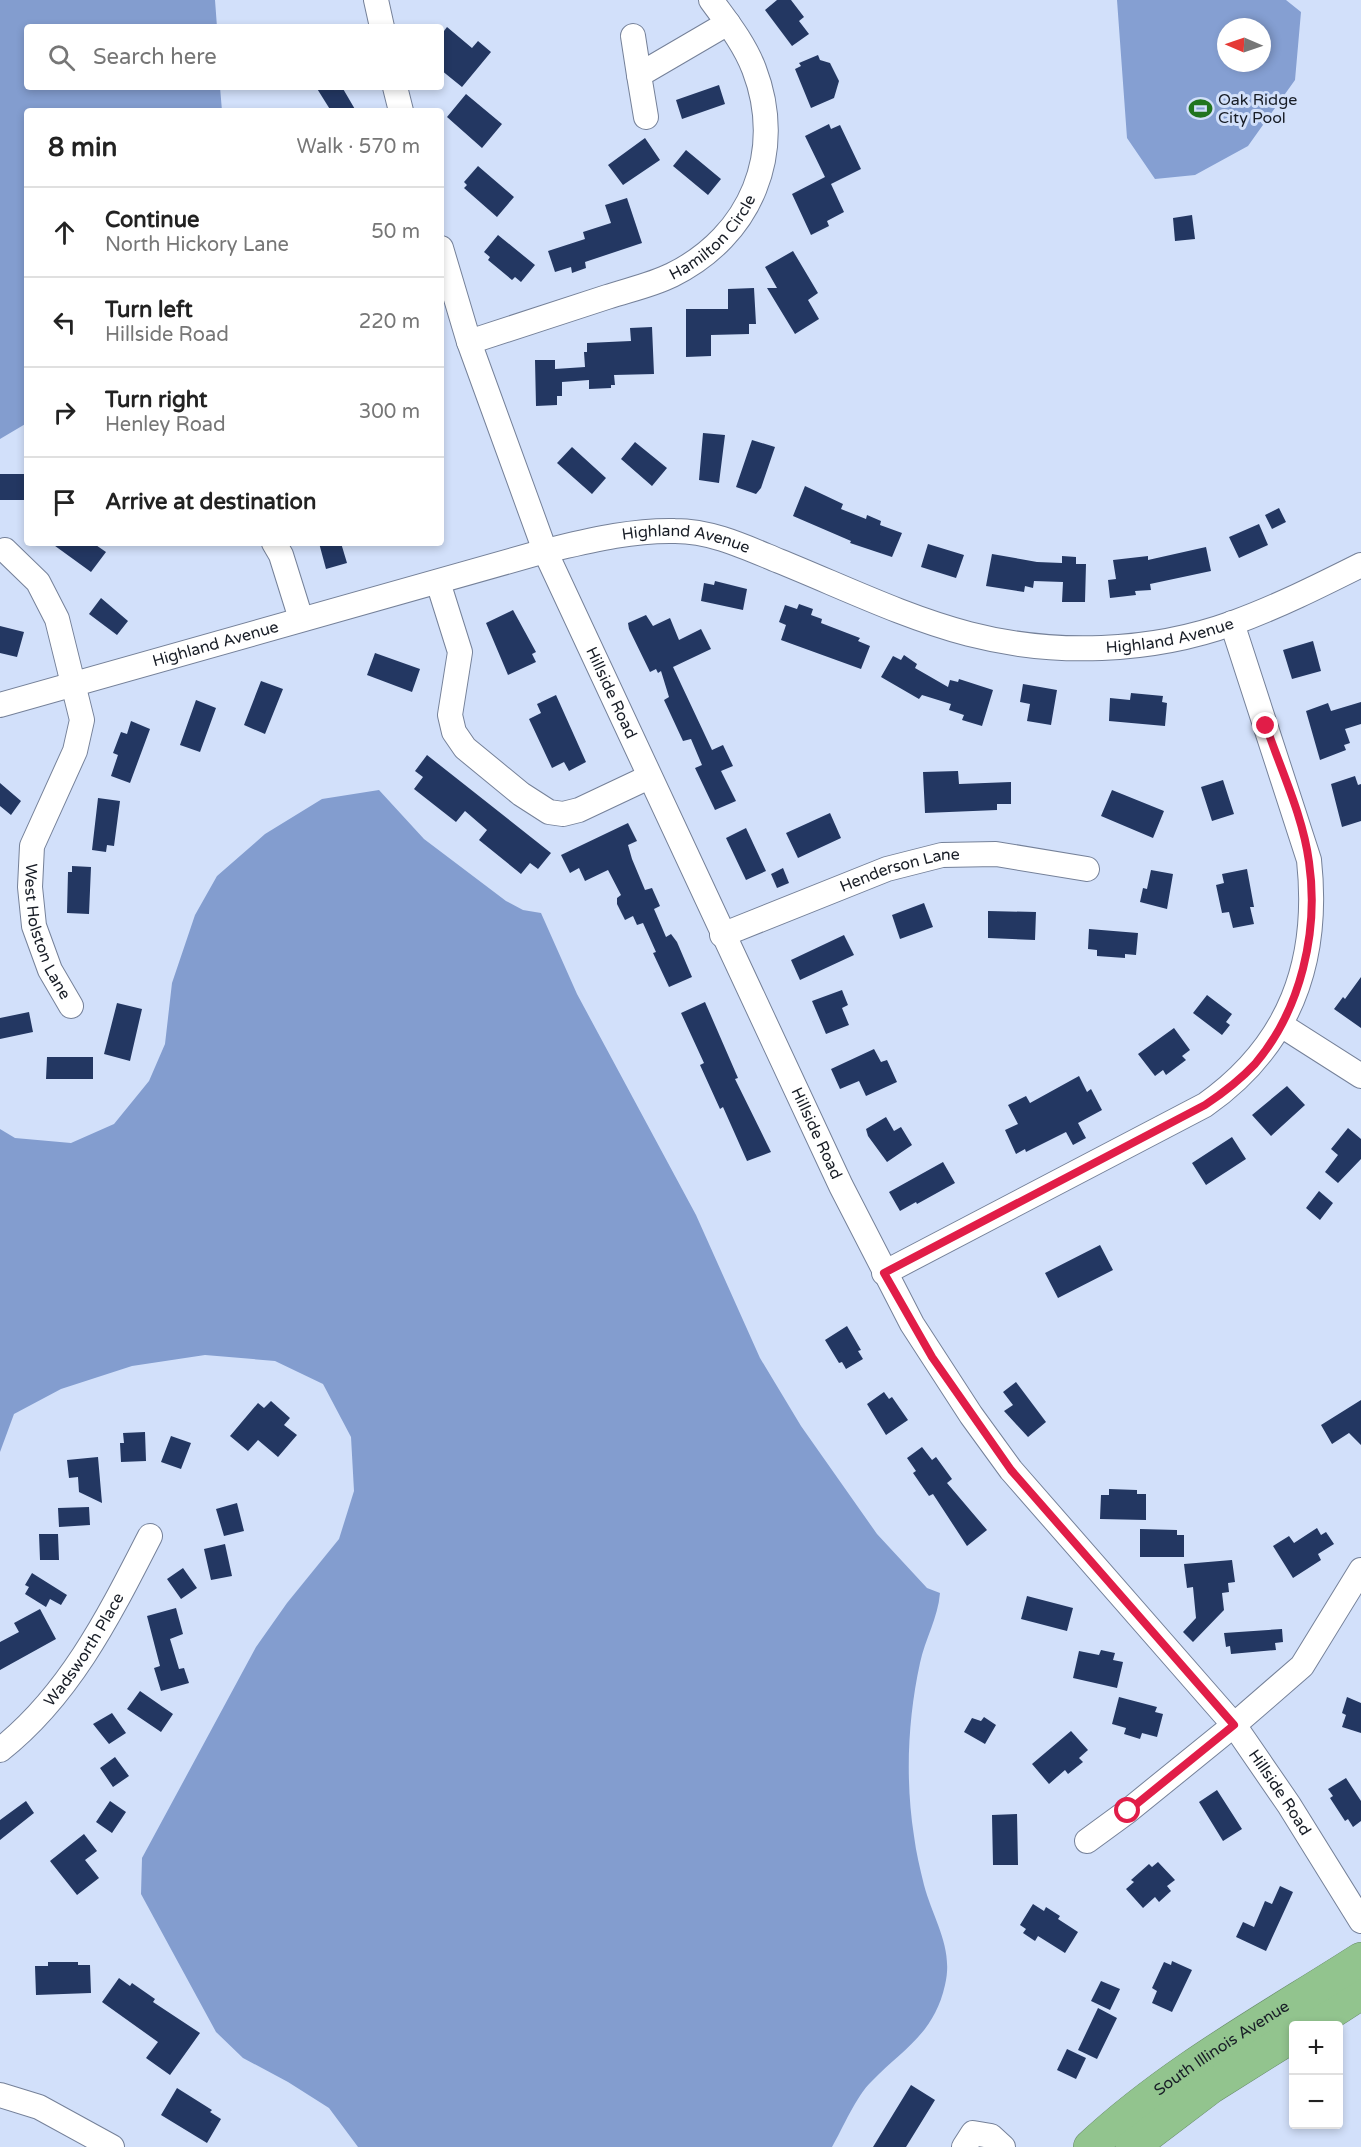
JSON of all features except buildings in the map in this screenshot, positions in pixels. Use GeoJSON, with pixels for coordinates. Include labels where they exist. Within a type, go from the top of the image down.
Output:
{"type":"FeatureCollection","features":[{"type":"Feature","properties":{"kind":"highway","name":"South Illinois Avenue"},"geometry":{"type":"LineString","coordinates":[[1090,2147],[1154,2094],[1204,2058],[1361,1959]]}},
{"type":"Feature","properties":{"kind":"highway"},"geometry":{"type":"LineString","coordinates":[[1316,2021],[1361,1993]]}},
{"type":"Feature","properties":{"kind":"highway"},"geometry":{"type":"LineString","coordinates":[[1132,2147],[1211,2087],[1289,2038]]}},
{"type":"Feature","properties":{"kind":"street"},"geometry":{"type":"LineString","coordinates":[[376,0],[381,24]]}},
{"type":"Feature","properties":{"kind":"street","name":"Hamilton Circle"},"geometry":{"type":"LineString","coordinates":[[469,342],[671,276],[705,255],[736,225],[755,189],[766,142],[763,100],[754,69],[740,40],[711,0]]}},
{"type":"Feature","properties":{"kind":"street"},"geometry":{"type":"LineString","coordinates":[[639,75],[728,22]]}},
{"type":"Feature","properties":{"kind":"street"},"geometry":{"type":"LineString","coordinates":[[633,36],[646,117]]}},
{"type":"Feature","properties":{"kind":"street"},"geometry":{"type":"LineString","coordinates":[[396,90],[400,108]]}},
{"type":"Feature","properties":{"kind":"street","name":"Hillside Road"},"geometry":{"type":"LineString","coordinates":[[444,258],[469,342],[545,550],[722,935],[884,1273],[932,1357],[1011,1470],[1234,1725],[1289,1805],[1361,1921]]}},
{"type":"Feature","properties":{"kind":"street","name":"Highland Avenue"},"geometry":{"type":"LineString","coordinates":[[0,705],[545,550],[629,533],[676,531],[722,538],[919,617],[970,634],[1033,645],[1072,648],[1120,646],[1182,637],[1232,623],[1361,565]]}},
{"type":"Feature","properties":{"kind":"street"},"geometry":{"type":"LineString","coordinates":[[276,546],[281,555],[301,619]]}},
{"type":"Feature","properties":{"kind":"street","name":"West Holston Lane"},"geometry":{"type":"LineString","coordinates":[[5,550],[38,582],[57,619],[82,720],[75,751],[32,846],[30,888],[34,926],[50,970],[71,1006]]}},
{"type":"Feature","properties":{"kind":"street"},"geometry":{"type":"LineString","coordinates":[[438,582],[460,652],[450,714],[454,732],[465,748],[521,794],[549,812],[563,814],[579,810],[649,777]]}},
{"type":"Feature","properties":{"kind":"street"},"geometry":{"type":"LineString","coordinates":[[884,1273],[1205,1105],[1233,1086],[1255,1063],[1281,1024],[1309,949],[1312,884],[1309,860],[1232,623]]}},
{"type":"Feature","properties":{"kind":"street","name":"Henderson Lane"},"geometry":{"type":"LineString","coordinates":[[722,935],[887,869],[942,855],[996,854],[1087,869]]}},
{"type":"Feature","properties":{"kind":"street"},"geometry":{"type":"LineString","coordinates":[[1281,1024],[1361,1076]]}},
{"type":"Feature","properties":{"kind":"street","name":"Wadsworth Place"},"geometry":{"type":"LineString","coordinates":[[0,1750],[28,1725],[71,1676],[150,1536]]}},
{"type":"Feature","properties":{"kind":"street"},"geometry":{"type":"LineString","coordinates":[[1087,1841],[1128,1811],[1234,1725],[1302,1666],[1361,1570]]}},
{"type":"Feature","properties":{"kind":"street"},"geometry":{"type":"LineString","coordinates":[[0,2095],[39,2107],[112,2147]]}},
{"type":"Feature","properties":{"kind":"street"},"geometry":{"type":"LineString","coordinates":[[964,2147],[973,2133],[991,2136],[1003,2147]]}},
{"type":"Feature","properties":{"kind":"shaded area"},"geometry":{"type":"Polygon","coordinates":[[[0,0],[215,0],[217,24],[24,24],[24,90],[220,90],[222,108],[24,108],[24,425],[0,439],[0,0]]]}},
{"type":"Feature","properties":{"kind":"shaded area","name":"Oak Ridge City Pool"},"geometry":{"type":"Polygon","coordinates":[[[1117,0],[1286,0],[1301,12],[1295,80],[1248,146],[1195,175],[1155,179],[1127,138],[1117,0]]]}},
{"type":"Feature","properties":{"kind":"shaded area"},"geometry":{"type":"Polygon","coordinates":[[[379,790],[424,839],[506,901],[523,910],[541,913],[577,994],[696,1215],[760,1358],[801,1426],[877,1534],[927,1588],[940,1593],[937,1611],[922,1654],[916,1684],[910,1727],[909,1793],[918,1860],[928,1898],[945,1946],[947,1971],[945,1985],[940,2002],[925,2028],[866,2087],[832,2147],[358,2147],[329,2108],[288,2082],[243,2058],[216,2032],[141,1894],[142,1858],[256,1647],[287,1603],[339,1539],[354,1491],[351,1437],[323,1384],[275,1361],[205,1355],[132,1366],[61,1389],[14,1414],[0,1452],[0,1129],[15,1138],[71,1143],[114,1124],[149,1081],[165,1044],[172,983],[195,915],[217,876],[265,834],[322,799],[379,790]]]}},
{"type":"Feature","properties":{"kind":"place","name":"Oak Ridge City Pool"},"geometry":{"type":"Point","coordinates":[1200,109]}},
{"type":"Feature","properties":{"kind":"route"},"geometry":{"type":"LineString","coordinates":[[1128,1811],[1234,1725],[1011,1470],[932,1357],[884,1273],[1168,1126],[1233,1086],[1255,1063],[1285,1016],[1309,949],[1312,917],[1312,884],[1303,834],[1266,726]]}}]}
